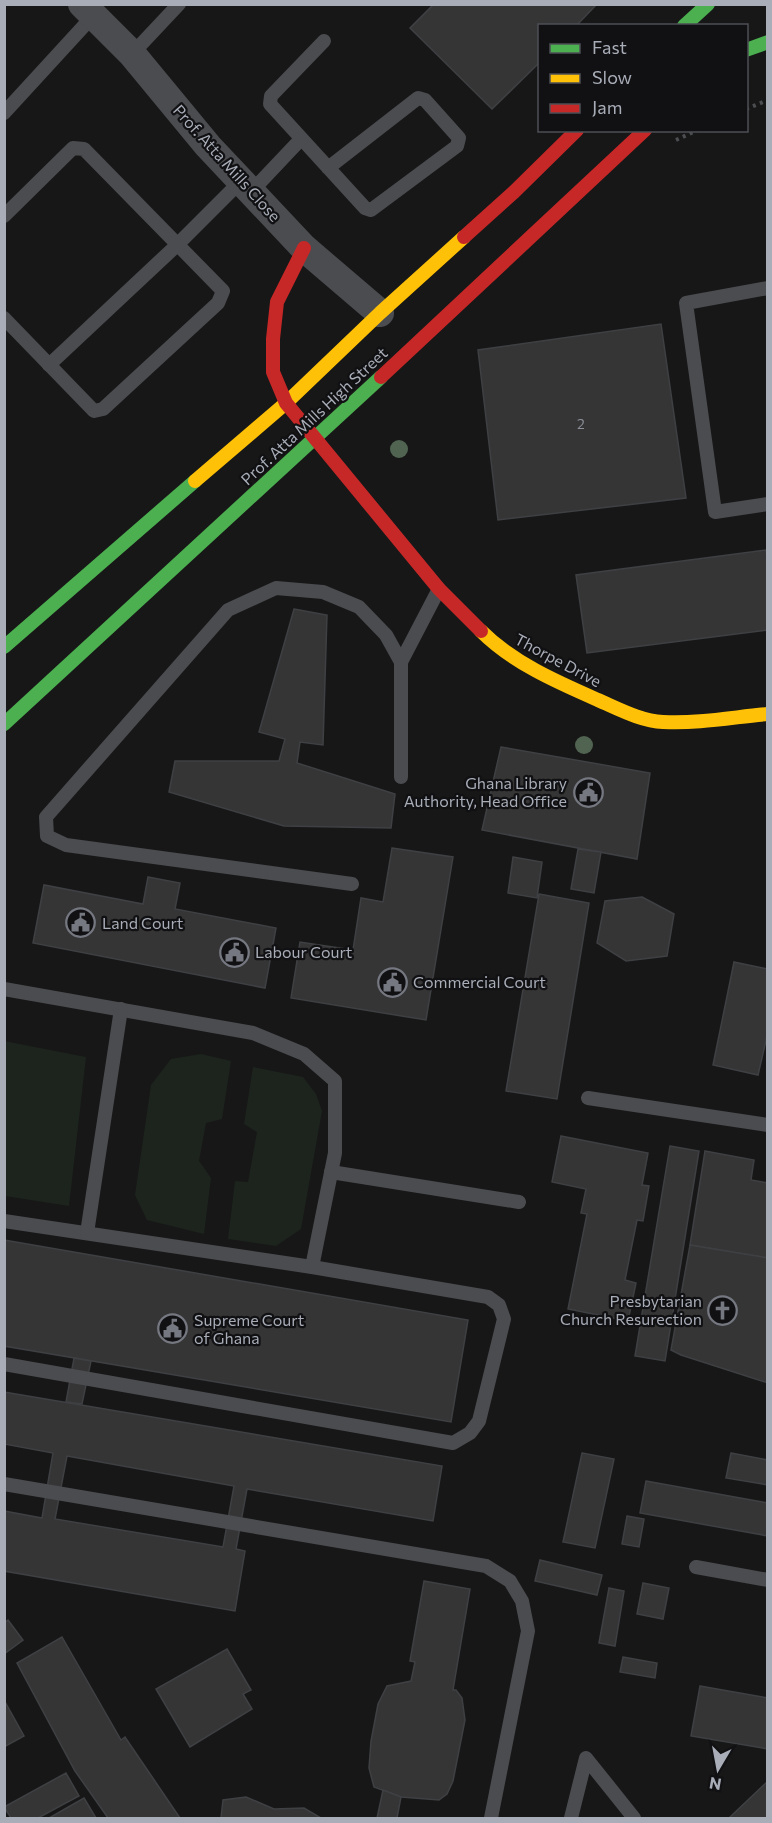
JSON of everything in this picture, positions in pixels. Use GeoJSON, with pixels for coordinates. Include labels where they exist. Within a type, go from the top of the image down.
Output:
{"type":"FeatureCollection","features":[{"type":"Feature","properties":{"kind":"main road"},"geometry":{"type":"LineString","coordinates":[[689,24],[708,4]]}},
{"type":"Feature","properties":{"kind":"main road","name":"Prof. Atta Mills High Street"},"geometry":{"type":"LineString","coordinates":[[4,647],[286,403],[380,313],[514,192],[575,132]]}},
{"type":"Feature","properties":{"kind":"main road","name":"Prof. Atta Mills High Street"},"geometry":{"type":"LineString","coordinates":[[4,724],[316,438],[643,132]]}},
{"type":"Feature","properties":{"kind":"main road","name":"Thorpe Drive"},"geometry":{"type":"LineString","coordinates":[[304,248],[277,303],[273,339],[273,372],[286,403],[439,589],[495,645],[550,679],[629,714],[661,722],[690,722],[768,714]]}},
{"type":"Feature","properties":{"kind":"street","name":"Prof. Atta Mills Close"},"geometry":{"type":"LineString","coordinates":[[87,10],[132,54],[208,146],[304,248],[380,313]]}},
{"type":"Feature","properties":{"kind":"lane"},"geometry":{"type":"LineString","coordinates":[[132,54],[179,4]]}},
{"type":"Feature","properties":{"kind":"lane"},"geometry":{"type":"LineString","coordinates":[[4,113],[87,10]]}},
{"type":"Feature","properties":{"kind":"lane"},"geometry":{"type":"LineString","coordinates":[[324,41],[271,96],[270,104],[301,139],[365,208],[371,210],[457,146],[459,138],[425,100],[418,98],[328,168]]}},
{"type":"Feature","properties":{"kind":"lane"},"geometry":{"type":"LineString","coordinates":[[50,365],[177,245],[301,139]]}},
{"type":"Feature","properties":{"kind":"lane"},"geometry":{"type":"LineString","coordinates":[[4,216],[73,148],[84,149],[223,291],[218,303],[103,409],[94,411],[4,318]]}},
{"type":"Feature","properties":{"kind":"lane"},"geometry":{"type":"LineString","coordinates":[[768,288],[686,303],[715,512],[768,504]]}},
{"type":"Feature","properties":{"kind":"lane"},"geometry":{"type":"LineString","coordinates":[[352,884],[66,845],[47,836],[46,817],[228,610],[276,588],[323,592],[359,607],[386,635],[402,662]]}},
{"type":"Feature","properties":{"kind":"lane"},"geometry":{"type":"LineString","coordinates":[[401,777],[402,662],[439,589]]}},
{"type":"Feature","properties":{"kind":"lane"},"geometry":{"type":"LineString","coordinates":[[6,988],[253,1033],[304,1054],[335,1081],[335,1153],[312,1267]]}},
{"type":"Feature","properties":{"kind":"lane"},"geometry":{"type":"LineString","coordinates":[[87,1233],[121,1009]]}},
{"type":"Feature","properties":{"kind":"lane"},"geometry":{"type":"LineString","coordinates":[[588,1098],[768,1125]]}},
{"type":"Feature","properties":{"kind":"lane"},"geometry":{"type":"LineString","coordinates":[[331,1172],[519,1202]]}},
{"type":"Feature","properties":{"kind":"lane"},"geometry":{"type":"LineString","coordinates":[[4,1221],[312,1267],[488,1297],[499,1305],[504,1319],[479,1421],[470,1433],[453,1443],[4,1364]]}},
{"type":"Feature","properties":{"kind":"lane"},"geometry":{"type":"LineString","coordinates":[[4,1484],[486,1566],[510,1581],[522,1601],[528,1631],[491,1818]]}},
{"type":"Feature","properties":{"kind":"lane"},"geometry":{"type":"LineString","coordinates":[[696,1567],[768,1580]]}},
{"type":"Feature","properties":{"kind":"lane"},"geometry":{"type":"LineString","coordinates":[[570,1818],[586,1758],[634,1818]]}},
{"type":"Feature","properties":{"kind":"path"},"geometry":{"type":"LineString","coordinates":[[748,110],[768,100]]}},
{"type":"Feature","properties":{"kind":"shaded area"},"geometry":{"type":"Polygon","coordinates":[[[4,1041],[86,1057],[69,1206],[5,1196],[4,1041]]]}},
{"type":"Feature","properties":{"kind":"shaded area"},"geometry":{"type":"Polygon","coordinates":[[[201,1054],[231,1061],[222,1119],[206,1123],[199,1161],[211,1178],[204,1234],[147,1220],[135,1195],[151,1085],[171,1059],[201,1054]]]}},
{"type":"Feature","properties":{"kind":"shaded area"},"geometry":{"type":"Polygon","coordinates":[[[253,1067],[303,1077],[316,1094],[322,1111],[301,1229],[276,1246],[228,1239],[235,1181],[248,1182],[257,1132],[244,1124],[253,1067]]]}},
{"type":"Feature","properties":{"kind":"building"},"geometry":{"type":"Polygon","coordinates":[[[434,4],[597,4],[578,24],[538,24],[538,64],[492,109],[410,28],[434,4]]]}},
{"type":"Feature","properties":{"kind":"building"},"geometry":{"type":"Polygon","coordinates":[[[661,324],[686,498],[498,520],[478,350],[661,324]]]}},
{"type":"Feature","properties":{"kind":"building"},"geometry":{"type":"Polygon","coordinates":[[[766,550],[768,630],[587,653],[576,575],[766,550]]]}},
{"type":"Feature","properties":{"kind":"building"},"geometry":{"type":"Polygon","coordinates":[[[294,609],[327,615],[323,745],[300,742],[297,763],[395,794],[391,828],[284,826],[169,792],[175,761],[279,761],[285,739],[259,732],[294,609]]]}},
{"type":"Feature","properties":{"kind":"building"},"geometry":{"type":"Polygon","coordinates":[[[501,747],[650,773],[637,859],[482,830],[501,747]]]}},
{"type":"Feature","properties":{"kind":"building"},"geometry":{"type":"Polygon","coordinates":[[[392,848],[453,857],[426,1020],[291,998],[300,942],[353,950],[361,898],[383,902],[392,848]]]}},
{"type":"Feature","properties":{"kind":"building"},"geometry":{"type":"Polygon","coordinates":[[[578,849],[601,852],[594,893],[571,889],[578,849]]]}},
{"type":"Feature","properties":{"kind":"building"},"geometry":{"type":"Polygon","coordinates":[[[513,857],[542,862],[537,898],[508,893],[513,857]]]}},
{"type":"Feature","properties":{"kind":"building"},"geometry":{"type":"Polygon","coordinates":[[[148,877],[180,883],[175,909],[276,928],[265,988],[33,943],[44,885],[143,904],[148,877]]]}},
{"type":"Feature","properties":{"kind":"building"},"geometry":{"type":"Polygon","coordinates":[[[539,894],[589,903],[557,1099],[506,1091],[539,894]]]}},
{"type":"Feature","properties":{"kind":"building"},"geometry":{"type":"Polygon","coordinates":[[[642,897],[674,914],[667,956],[626,961],[597,943],[605,901],[642,897]]]}},
{"type":"Feature","properties":{"kind":"building"},"geometry":{"type":"Polygon","coordinates":[[[734,962],[768,969],[768,1032],[758,1075],[713,1065],[734,962]]]}},
{"type":"Feature","properties":{"kind":"building"},"geometry":{"type":"Polygon","coordinates":[[[561,1136],[648,1153],[642,1185],[649,1186],[643,1221],[637,1220],[625,1280],[636,1283],[628,1321],[568,1309],[587,1214],[581,1213],[586,1189],[552,1182],[561,1136]]]}},
{"type":"Feature","properties":{"kind":"building"},"geometry":{"type":"Polygon","coordinates":[[[670,1146],[699,1151],[665,1361],[635,1356],[670,1146]]]}},
{"type":"Feature","properties":{"kind":"building"},"geometry":{"type":"Polygon","coordinates":[[[705,1151],[754,1160],[751,1180],[768,1183],[768,1258],[690,1245],[705,1151]]]}},
{"type":"Feature","properties":{"kind":"building"},"geometry":{"type":"Polygon","coordinates":[[[4,1240],[468,1320],[451,1422],[4,1346],[4,1240]]]}},
{"type":"Feature","properties":{"kind":"building","name":"Presbytarian Church Resurection"},"geometry":{"type":"Polygon","coordinates":[[[690,1245],[768,1258],[768,1383],[671,1350],[690,1245]]]}},
{"type":"Feature","properties":{"kind":"building"},"geometry":{"type":"Polygon","coordinates":[[[74,1358],[91,1361],[82,1404],[66,1402],[74,1358]]]}},
{"type":"Feature","properties":{"kind":"building"},"geometry":{"type":"Polygon","coordinates":[[[4,1392],[442,1466],[433,1521],[247,1489],[236,1549],[245,1551],[235,1611],[4,1571],[4,1511],[42,1518],[53,1453],[4,1444],[4,1392]],[[67,1456],[55,1519],[223,1547],[234,1486],[67,1456]]]}},
{"type":"Feature","properties":{"kind":"building"},"geometry":{"type":"Polygon","coordinates":[[[582,1453],[614,1459],[595,1548],[563,1542],[582,1453]]]}},
{"type":"Feature","properties":{"kind":"building"},"geometry":{"type":"Polygon","coordinates":[[[731,1453],[768,1460],[768,1485],[726,1478],[731,1453]]]}},
{"type":"Feature","properties":{"kind":"building"},"geometry":{"type":"Polygon","coordinates":[[[646,1481],[768,1503],[768,1536],[640,1513],[646,1481]]]}},
{"type":"Feature","properties":{"kind":"building"},"geometry":{"type":"Polygon","coordinates":[[[627,1516],[644,1519],[639,1547],[622,1544],[627,1516]]]}},
{"type":"Feature","properties":{"kind":"building"},"geometry":{"type":"Polygon","coordinates":[[[540,1560],[602,1575],[597,1595],[535,1581],[540,1560]]]}},
{"type":"Feature","properties":{"kind":"building"},"geometry":{"type":"Polygon","coordinates":[[[424,1581],[470,1589],[453,1690],[456,1690],[462,1698],[465,1720],[453,1781],[447,1794],[439,1800],[401,1797],[374,1787],[369,1768],[378,1704],[387,1686],[411,1681],[415,1662],[410,1661],[424,1581]]]}},
{"type":"Feature","properties":{"kind":"building"},"geometry":{"type":"Polygon","coordinates":[[[643,1583],[669,1588],[663,1619],[637,1614],[643,1583]]]}},
{"type":"Feature","properties":{"kind":"building"},"geometry":{"type":"Polygon","coordinates":[[[609,1588],[624,1591],[615,1646],[599,1643],[609,1588]]]}},
{"type":"Feature","properties":{"kind":"building"},"geometry":{"type":"Polygon","coordinates":[[[8,1620],[23,1640],[4,1654],[4,1623],[8,1620]]]}},
{"type":"Feature","properties":{"kind":"building"},"geometry":{"type":"Polygon","coordinates":[[[62,1637],[121,1740],[125,1737],[180,1818],[108,1818],[75,1771],[17,1663],[62,1637]]]}},
{"type":"Feature","properties":{"kind":"building"},"geometry":{"type":"Polygon","coordinates":[[[227,1649],[251,1690],[243,1694],[252,1709],[190,1747],[156,1689],[227,1649]]]}},
{"type":"Feature","properties":{"kind":"building"},"geometry":{"type":"Polygon","coordinates":[[[623,1657],[657,1663],[655,1678],[620,1672],[623,1657]]]}},
{"type":"Feature","properties":{"kind":"building"},"geometry":{"type":"Polygon","coordinates":[[[700,1686],[768,1698],[768,1749],[691,1736],[700,1686]]]}},
{"type":"Feature","properties":{"kind":"building"},"geometry":{"type":"Polygon","coordinates":[[[4,1700],[24,1736],[4,1747],[4,1700]]]}},
{"type":"Feature","properties":{"kind":"building"},"geometry":{"type":"Polygon","coordinates":[[[66,1773],[79,1796],[38,1818],[11,1818],[4,1807],[66,1773]]]}},
{"type":"Feature","properties":{"kind":"building"},"geometry":{"type":"Polygon","coordinates":[[[768,1781],[768,1818],[729,1818],[768,1781]]]}},
{"type":"Feature","properties":{"kind":"building"},"geometry":{"type":"Polygon","coordinates":[[[383,1790],[401,1797],[397,1818],[377,1818],[383,1790]]]}},
{"type":"Feature","properties":{"kind":"building"},"geometry":{"type":"Polygon","coordinates":[[[246,1797],[274,1809],[304,1808],[321,1818],[221,1818],[223,1800],[246,1797]]]}},
{"type":"Feature","properties":{"kind":"building"},"geometry":{"type":"Polygon","coordinates":[[[84,1798],[96,1818],[49,1818],[84,1798]]]}},
{"type":"Feature","properties":{"kind":"traffic: fast"},"geometry":{"type":"LineString","coordinates":[[686,24],[708,4]]}},
{"type":"Feature","properties":{"kind":"traffic: fast"},"geometry":{"type":"LineString","coordinates":[[748,49],[768,42]]}},
{"type":"Feature","properties":{"kind":"traffic: fast"},"geometry":{"type":"LineString","coordinates":[[4,724],[381,377]]}},
{"type":"Feature","properties":{"kind":"traffic: fast"},"geometry":{"type":"LineString","coordinates":[[4,647],[195,481]]}},
{"type":"Feature","properties":{"kind":"traffic: slow"},"geometry":{"type":"LineString","coordinates":[[195,481],[286,403],[464,237]]}},
{"type":"Feature","properties":{"kind":"traffic: slow"},"geometry":{"type":"LineString","coordinates":[[481,631],[507,653],[536,671],[638,717],[663,722],[689,722],[768,714]]}},
{"type":"Feature","properties":{"kind":"traffic: jam"},"geometry":{"type":"LineString","coordinates":[[464,237],[575,132]]}},
{"type":"Feature","properties":{"kind":"traffic: jam"},"geometry":{"type":"LineString","coordinates":[[381,377],[643,132]]}},
{"type":"Feature","properties":{"kind":"traffic: jam"},"geometry":{"type":"LineString","coordinates":[[304,248],[277,302],[273,339],[273,372],[286,403],[439,589],[481,631]]}},
{"type":"Feature","properties":{"kind":"place","name":"Ghana Library Authority, Head Office"},"geometry":{"type":"Point","coordinates":[588,792]}},
{"type":"Feature","properties":{"kind":"place","name":"Land Court"},"geometry":{"type":"Point","coordinates":[81,923]}},
{"type":"Feature","properties":{"kind":"place","name":"Labour Court"},"geometry":{"type":"Point","coordinates":[234,952]}},
{"type":"Feature","properties":{"kind":"place","name":"Commercial Court"},"geometry":{"type":"Point","coordinates":[392,982]}},
{"type":"Feature","properties":{"kind":"place","name":"Presbytarian Church Resurection"},"geometry":{"type":"Point","coordinates":[723,1310]}},
{"type":"Feature","properties":{"kind":"place","name":"Supreme Court of Ghana"},"geometry":{"type":"Point","coordinates":[173,1329]}}]}
